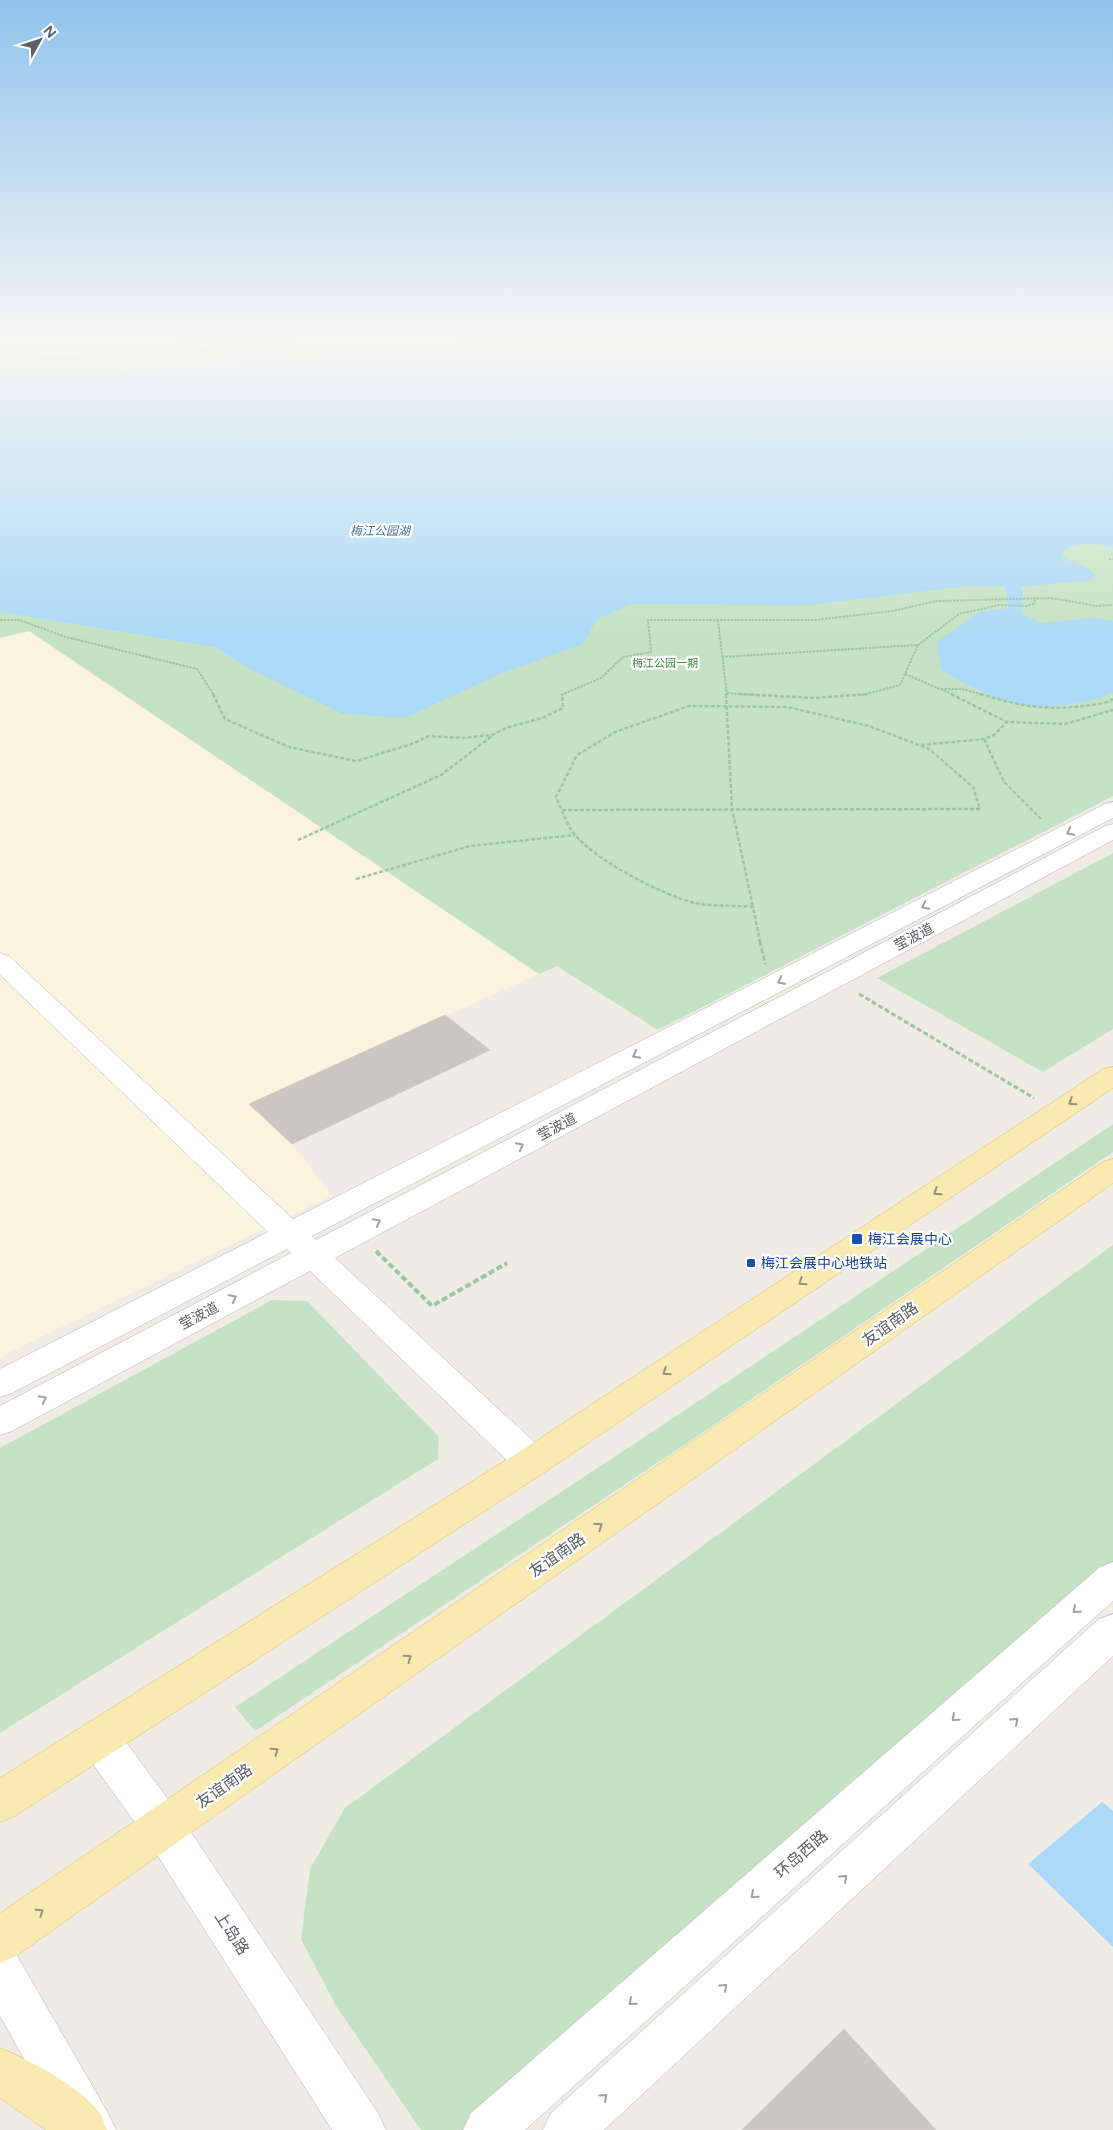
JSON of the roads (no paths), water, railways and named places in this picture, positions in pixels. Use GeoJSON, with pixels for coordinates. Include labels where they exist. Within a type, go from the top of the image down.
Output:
{"type":"FeatureCollection","features":[{"type":"Feature","properties":{"kind":"main road"},"geometry":{"type":"LineString","coordinates":[[0,1802],[532,1462],[1113,1075]]}},
{"type":"Feature","properties":{"kind":"main road","name":"友谊南路"},"geometry":{"type":"LineString","coordinates":[[0,1940],[1113,1169]]}},
{"type":"Feature","properties":{"kind":"main road"},"geometry":{"type":"LineString","coordinates":[[0,2072],[27,2084],[57,2106],[82,2130]]}},
{"type":"Feature","properties":{"kind":"street","name":"莹波道"},"geometry":{"type":"LineString","coordinates":[[0,1384],[1113,809]]}},
{"type":"Feature","properties":{"kind":"street","name":"莹波道"},"geometry":{"type":"LineString","coordinates":[[0,1422],[1113,831]]}},
{"type":"Feature","properties":{"kind":"street"},"geometry":{"type":"LineString","coordinates":[[0,961],[532,1462]]}},
{"type":"Feature","properties":{"kind":"street","name":"环岛西路"},"geometry":{"type":"LineString","coordinates":[[488,2130],[1113,1578]]}},
{"type":"Feature","properties":{"kind":"street"},"geometry":{"type":"LineString","coordinates":[[568,2130],[1113,1631]]}},
{"type":"Feature","properties":{"kind":"street","name":"上岛路"},"geometry":{"type":"LineString","coordinates":[[98,1739],[164,1828],[361,2130]]}},
{"type":"Feature","properties":{"kind":"street"},"geometry":{"type":"LineString","coordinates":[[0,1970],[92,2130]]}},
{"type":"Feature","properties":{"kind":"water","name":"梅江公园湖"},"geometry":{"type":"Polygon","coordinates":[[[0,440],[1113,440],[1113,548],[1081,544],[1064,551],[1062,555],[1070,561],[1087,568],[1095,575],[1091,580],[1020,587],[1023,592],[1022,614],[1042,623],[1090,618],[1113,621],[1113,693],[1089,701],[1049,706],[1011,702],[966,684],[941,670],[937,642],[981,611],[1008,608],[1005,586],[968,586],[809,605],[631,604],[597,619],[583,644],[502,673],[405,718],[343,714],[254,671],[214,647],[0,612],[0,440]]]}},
{"type":"Feature","properties":{"kind":"water"},"geometry":{"type":"Polygon","coordinates":[[[1102,1802],[1113,1811],[1113,1947],[1028,1864],[1102,1802]]]}},
{"type":"Feature","properties":{"kind":"place","name":"梅江会展中心"},"geometry":{"type":"Point","coordinates":[857,1239]}},
{"type":"Feature","properties":{"kind":"place","name":"梅江会展中心地铁站"},"geometry":{"type":"Point","coordinates":[751,1263]}},
{"type":"Feature","properties":{"kind":"park label","name":"梅江公园一期"},"geometry":{"type":"Point","coordinates":[665,663]}}]}
